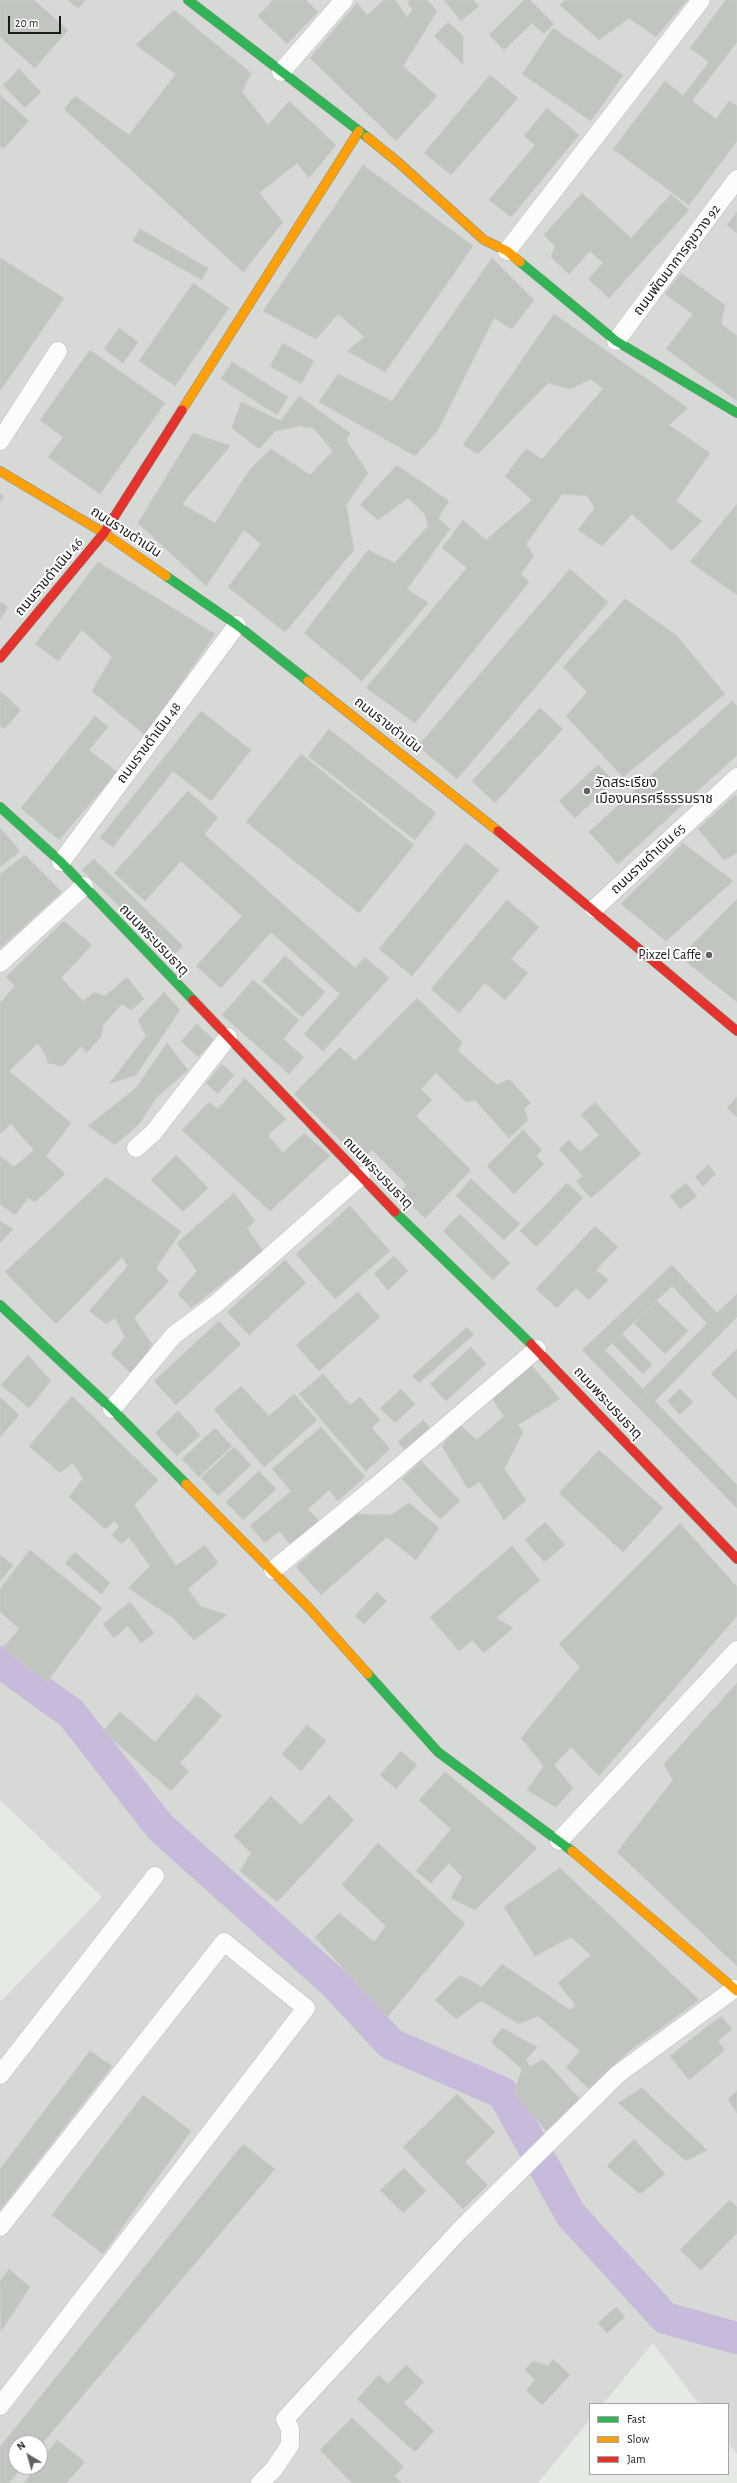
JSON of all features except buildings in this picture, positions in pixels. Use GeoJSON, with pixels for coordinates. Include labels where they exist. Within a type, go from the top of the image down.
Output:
{"type":"FeatureCollection","features":[{"type":"Feature","properties":{"kind":"street"},"geometry":{"type":"LineString","coordinates":[[188,0],[399,163],[484,240],[507,251],[616,341],[737,413]]}},
{"type":"Feature","properties":{"kind":"street"},"geometry":{"type":"LineString","coordinates":[[281,72],[344,0]]}},
{"type":"Feature","properties":{"kind":"street"},"geometry":{"type":"LineString","coordinates":[[507,251],[702,0]]}},
{"type":"Feature","properties":{"kind":"street","name":"ถนนราขดำเนิน 46"},"geometry":{"type":"LineString","coordinates":[[0,658],[104,533],[359,132]]}},
{"type":"Feature","properties":{"kind":"street","name":"ถนนพัฒนาการคูขวาง 92"},"geometry":{"type":"LineString","coordinates":[[616,341],[737,179]]}},
{"type":"Feature","properties":{"kind":"street"},"geometry":{"type":"LineString","coordinates":[[0,441],[58,351]]}},
{"type":"Feature","properties":{"kind":"street","name":"ถนนราขดำเนิน"},"geometry":{"type":"LineString","coordinates":[[0,471],[104,533],[237,625],[468,805],[594,909],[737,1031]]}},
{"type":"Feature","properties":{"kind":"street","name":"ถนนราขดำเนิน 48"},"geometry":{"type":"LineString","coordinates":[[61,862],[237,625]]}},
{"type":"Feature","properties":{"kind":"street","name":"ถนนราขดำเนิน 65"},"geometry":{"type":"LineString","coordinates":[[594,909],[737,777]]}},
{"type":"Feature","properties":{"kind":"street","name":"ถนนพระบรมธาตุ"},"geometry":{"type":"LineString","coordinates":[[0,807],[61,862],[361,1176],[537,1349],[737,1559]]}},
{"type":"Feature","properties":{"kind":"street"},"geometry":{"type":"LineString","coordinates":[[0,963],[84,886]]}},
{"type":"Feature","properties":{"kind":"street"},"geometry":{"type":"LineString","coordinates":[[136,1148],[153,1133],[228,1037]]}},
{"type":"Feature","properties":{"kind":"street"},"geometry":{"type":"LineString","coordinates":[[112,1409],[174,1335],[217,1303],[361,1176]]}},
{"type":"Feature","properties":{"kind":"street"},"geometry":{"type":"LineString","coordinates":[[0,1305],[112,1409],[273,1570],[438,1752],[559,1841],[653,1918],[735,1990],[618,2074],[459,2231],[285,2419],[290,2429],[290,2445],[274,2469],[260,2483]]}},
{"type":"Feature","properties":{"kind":"street"},"geometry":{"type":"LineString","coordinates":[[273,1570],[375,1487],[537,1349]]}},
{"type":"Feature","properties":{"kind":"street"},"geometry":{"type":"LineString","coordinates":[[559,1841],[737,1650]]}},
{"type":"Feature","properties":{"kind":"street"},"geometry":{"type":"LineString","coordinates":[[0,2075],[155,1876]]}},
{"type":"Feature","properties":{"kind":"street"},"geometry":{"type":"LineString","coordinates":[[0,2227],[224,1942],[306,2008],[0,2406]]}},
{"type":"Feature","properties":{"kind":"shaded area"},"geometry":{"type":"Polygon","coordinates":[[[0,0],[737,0],[737,2454],[729,2443],[729,2403],[698,2403],[653,2343],[604,2403],[589,2403],[589,2420],[538,2483],[0,2483],[0,2002],[102,1897],[0,1800],[0,0]]]}},
{"type":"Feature","properties":{"kind":"waterway"},"geometry":{"type":"LineString","coordinates":[[0,1662],[71,1713],[160,1827],[333,1982],[391,2044],[503,2093],[571,2215],[665,2318],[737,2338]]}},
{"type":"Feature","properties":{"kind":"traffic: fast"},"geometry":{"type":"LineString","coordinates":[[188,0],[367,137]]}},
{"type":"Feature","properties":{"kind":"traffic: fast"},"geometry":{"type":"LineString","coordinates":[[520,262],[616,341],[737,413]]}},
{"type":"Feature","properties":{"kind":"traffic: fast"},"geometry":{"type":"LineString","coordinates":[[166,576],[237,625],[308,681]]}},
{"type":"Feature","properties":{"kind":"traffic: fast"},"geometry":{"type":"LineString","coordinates":[[0,807],[61,862],[193,1000]]}},
{"type":"Feature","properties":{"kind":"traffic: fast"},"geometry":{"type":"LineString","coordinates":[[395,1212],[531,1344]]}},
{"type":"Feature","properties":{"kind":"traffic: fast"},"geometry":{"type":"LineString","coordinates":[[0,1305],[112,1409],[186,1484]]}},
{"type":"Feature","properties":{"kind":"traffic: fast"},"geometry":{"type":"LineString","coordinates":[[368,1674],[438,1752],[572,1851]]}},
{"type":"Feature","properties":{"kind":"traffic: slow"},"geometry":{"type":"LineString","coordinates":[[182,410],[359,131]]}},
{"type":"Feature","properties":{"kind":"traffic: slow"},"geometry":{"type":"LineString","coordinates":[[367,137],[399,163],[484,240],[507,251],[520,262]]}},
{"type":"Feature","properties":{"kind":"traffic: slow"},"geometry":{"type":"LineString","coordinates":[[0,471],[104,533],[166,576]]}},
{"type":"Feature","properties":{"kind":"traffic: slow"},"geometry":{"type":"LineString","coordinates":[[308,681],[498,831]]}},
{"type":"Feature","properties":{"kind":"traffic: slow"},"geometry":{"type":"LineString","coordinates":[[186,1484],[309,1608],[368,1674]]}},
{"type":"Feature","properties":{"kind":"traffic: slow"},"geometry":{"type":"LineString","coordinates":[[572,1851],[737,1991]]}},
{"type":"Feature","properties":{"kind":"traffic: jam"},"geometry":{"type":"LineString","coordinates":[[0,658],[104,533],[182,410]]}},
{"type":"Feature","properties":{"kind":"traffic: jam"},"geometry":{"type":"LineString","coordinates":[[498,831],[737,1031]]}},
{"type":"Feature","properties":{"kind":"traffic: jam"},"geometry":{"type":"LineString","coordinates":[[193,1000],[395,1212]]}},
{"type":"Feature","properties":{"kind":"traffic: jam"},"geometry":{"type":"LineString","coordinates":[[531,1344],[737,1559]]}},
{"type":"Feature","properties":{"kind":"place","name":"วัดสระเรียง เมืองนครศรีธรรมราช"},"geometry":{"type":"Point","coordinates":[587,791]}},
{"type":"Feature","properties":{"kind":"place","name":"Pixzel Caffe"},"geometry":{"type":"Point","coordinates":[709,955]}}]}
